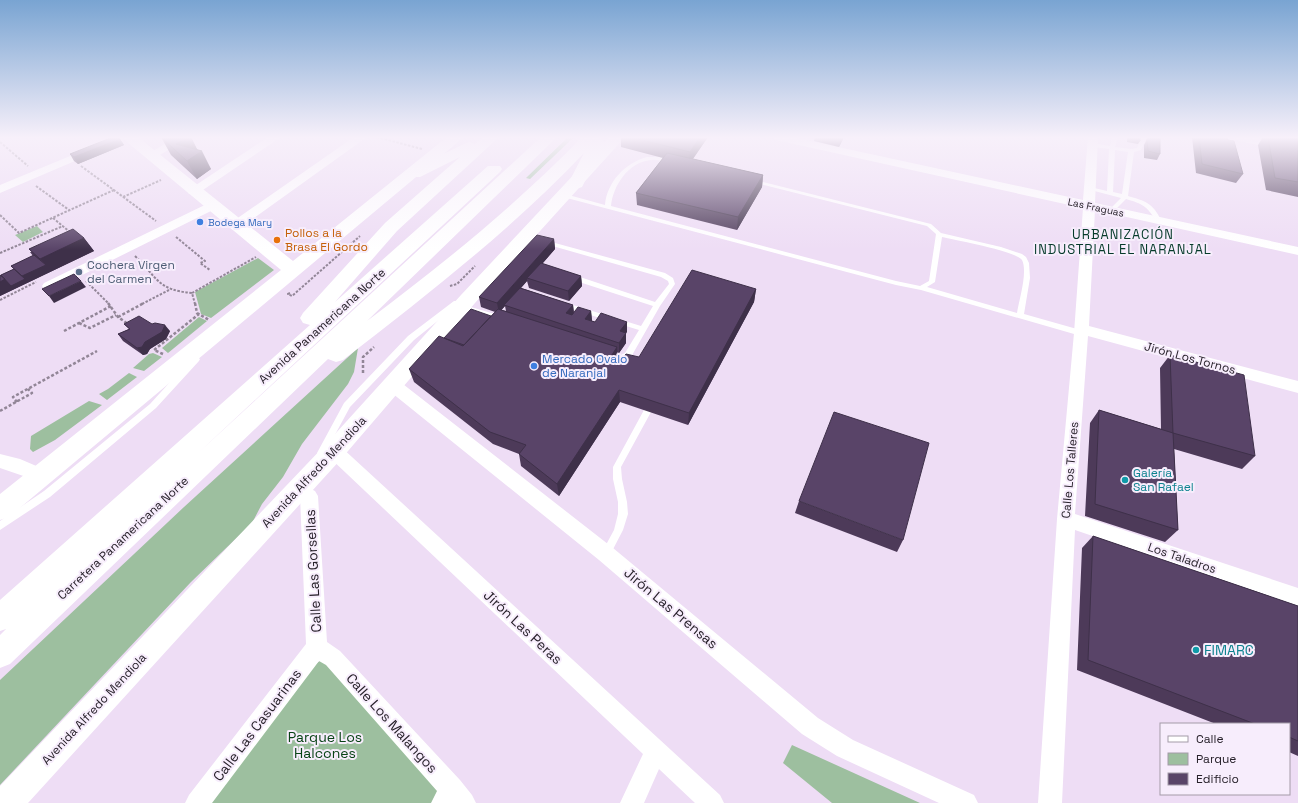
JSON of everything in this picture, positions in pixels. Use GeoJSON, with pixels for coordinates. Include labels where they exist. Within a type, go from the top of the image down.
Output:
{"type":"FeatureCollection","features":[{"type":"Feature","properties":{"kind":"main road"},"geometry":{"type":"LineString","coordinates":[[173,174],[293,270]]}},
{"type":"Feature","properties":{"kind":"main road"},"geometry":{"type":"LineString","coordinates":[[0,509],[217,325],[293,270],[413,174]]}},
{"type":"Feature","properties":{"kind":"main road"},"geometry":{"type":"LineString","coordinates":[[243,411],[277,353],[333,294],[391,227],[450,174]]}},
{"type":"Feature","properties":{"kind":"main road","name":"Avenida Panamericana Norte"},"geometry":{"type":"LineString","coordinates":[[243,411],[490,174]]}},
{"type":"Feature","properties":{"kind":"main road","name":"Avenida Panamericana Norte"},"geometry":{"type":"LineString","coordinates":[[114,514],[243,411],[508,174]]}},
{"type":"Feature","properties":{"kind":"main road"},"geometry":{"type":"LineString","coordinates":[[243,411],[460,259],[523,204],[553,174]]}},
{"type":"Feature","properties":{"kind":"main road"},"geometry":{"type":"LineString","coordinates":[[570,190],[579,174]]}},
{"type":"Feature","properties":{"kind":"main road","name":"Avenida Alfredo Mendiola"},"geometry":{"type":"LineString","coordinates":[[6,803],[308,488],[334,451],[481,284],[584,174]]}},
{"type":"Feature","properties":{"kind":"main road","name":"Carretera Panamericana Norte"},"geometry":{"type":"LineString","coordinates":[[0,654],[243,411]]}},
{"type":"Feature","properties":{"kind":"main road","name":"Carretera Panamericana Norte"},"geometry":{"type":"LineString","coordinates":[[0,618],[114,514]]}},
{"type":"Feature","properties":{"kind":"street"},"geometry":{"type":"LineString","coordinates":[[0,189],[26,174]]}},
{"type":"Feature","properties":{"kind":"street"},"geometry":{"type":"LineString","coordinates":[[193,191],[218,174]]}},
{"type":"Feature","properties":{"kind":"street"},"geometry":{"type":"LineString","coordinates":[[236,225],[308,174]]}},
{"type":"Feature","properties":{"kind":"street","name":"Las Fraguas"},"geometry":{"type":"LineString","coordinates":[[971,174],[1089,197],[1112,210],[1298,251]]}},
{"type":"Feature","properties":{"kind":"street","name":"Calle Los Talleres"},"geometry":{"type":"LineString","coordinates":[[1050,803],[1066,519],[1081,331],[1091,174]]}},
{"type":"Feature","properties":{"kind":"street"},"geometry":{"type":"LineString","coordinates":[[49,286],[213,205]]}},
{"type":"Feature","properties":{"kind":"street","name":"Jirón Los Tornos"},"geometry":{"type":"LineString","coordinates":[[1081,331],[1298,387]]}},
{"type":"Feature","properties":{"kind":"street","name":"Jirón Las Prensas"},"geometry":{"type":"LineString","coordinates":[[393,385],[606,554],[810,726],[845,748],[966,803]]}},
{"type":"Feature","properties":{"kind":"street","name":"Jirón Las Peras"},"geometry":{"type":"LineString","coordinates":[[334,451],[712,803]]}},
{"type":"Feature","properties":{"kind":"street"},"geometry":{"type":"LineString","coordinates":[[0,461],[14,464],[35,473]]}},
{"type":"Feature","properties":{"kind":"street","name":"Calle Las Gorsellas"},"geometry":{"type":"LineString","coordinates":[[308,488],[317,647]]}},
{"type":"Feature","properties":{"kind":"street","name":"Los Taladros"},"geometry":{"type":"LineString","coordinates":[[1066,519],[1298,596]]}},
{"type":"Feature","properties":{"kind":"street","name":"Calle Los Malangos"},"geometry":{"type":"LineString","coordinates":[[317,647],[333,658],[453,798]]}},
{"type":"Feature","properties":{"kind":"street","name":"Calle Las Casuarinas"},"geometry":{"type":"LineString","coordinates":[[197,803],[317,647]]}},
{"type":"Feature","properties":{"kind":"street"},"geometry":{"type":"LineString","coordinates":[[632,803],[656,750]]}},
{"type":"Feature","properties":{"kind":"lane"},"geometry":{"type":"LineString","coordinates":[[608,206],[607,200],[615,182],[622,174]]}},
{"type":"Feature","properties":{"kind":"lane"},"geometry":{"type":"LineString","coordinates":[[1110,193],[1111,174]]}},
{"type":"Feature","properties":{"kind":"lane"},"geometry":{"type":"LineString","coordinates":[[1112,210],[1125,197],[1128,174]]}},
{"type":"Feature","properties":{"kind":"lane"},"geometry":{"type":"LineString","coordinates":[[743,179],[929,225],[939,234],[1020,255],[1024,258],[1027,269],[1020,316]]}},
{"type":"Feature","properties":{"kind":"lane"},"geometry":{"type":"LineString","coordinates":[[570,190],[608,206],[1081,331]]}},
{"type":"Feature","properties":{"kind":"lane"},"geometry":{"type":"LineString","coordinates":[[1089,197],[1110,193],[1125,197],[1148,205],[1153,210],[1158,220]]}},
{"type":"Feature","properties":{"kind":"lane"},"geometry":{"type":"LineString","coordinates":[[920,288],[932,282],[939,234]]}},
{"type":"Feature","properties":{"kind":"lane"},"geometry":{"type":"LineString","coordinates":[[526,237],[667,277],[672,284],[624,358],[598,351]]}},
{"type":"Feature","properties":{"kind":"lane"},"geometry":{"type":"LineString","coordinates":[[562,274],[657,305]]}},
{"type":"Feature","properties":{"kind":"lane"},"geometry":{"type":"LineString","coordinates":[[308,488],[347,405],[411,338],[481,284]]}},
{"type":"Feature","properties":{"kind":"lane"},"geometry":{"type":"LineString","coordinates":[[557,302],[642,329]]}},
{"type":"Feature","properties":{"kind":"lane"},"geometry":{"type":"LineString","coordinates":[[461,307],[508,321]]}},
{"type":"Feature","properties":{"kind":"lane"},"geometry":{"type":"LineString","coordinates":[[0,526],[47,494],[153,406],[217,325]]}},
{"type":"Feature","properties":{"kind":"lane"},"geometry":{"type":"LineString","coordinates":[[606,554],[618,530],[623,514],[616,478],[617,468],[647,412]]}},
{"type":"Feature","properties":{"kind":"path"},"geometry":{"type":"LineString","coordinates":[[31,174],[70,210]]}},
{"type":"Feature","properties":{"kind":"path"},"geometry":{"type":"LineString","coordinates":[[94,174],[165,228],[205,261],[200,264],[210,270]]}},
{"type":"Feature","properties":{"kind":"path"},"geometry":{"type":"LineString","coordinates":[[123,197],[165,178]]}},
{"type":"Feature","properties":{"kind":"path"},"geometry":{"type":"LineString","coordinates":[[0,215],[19,233],[115,190]]}},
{"type":"Feature","properties":{"kind":"path"},"geometry":{"type":"LineString","coordinates":[[53,218],[75,237]]}},
{"type":"Feature","properties":{"kind":"path"},"geometry":{"type":"LineString","coordinates":[[0,253],[63,226]]}},
{"type":"Feature","properties":{"kind":"path"},"geometry":{"type":"LineString","coordinates":[[327,262],[288,294],[292,296],[362,234]]}},
{"type":"Feature","properties":{"kind":"path"},"geometry":{"type":"LineString","coordinates":[[132,253],[148,267],[156,282],[169,290],[192,293],[259,256]]}},
{"type":"Feature","properties":{"kind":"path"},"geometry":{"type":"LineString","coordinates":[[77,272],[111,306],[117,316],[131,326]]}},
{"type":"Feature","properties":{"kind":"path"},"geometry":{"type":"LineString","coordinates":[[79,323],[90,328],[169,290]]}},
{"type":"Feature","properties":{"kind":"path"},"geometry":{"type":"LineString","coordinates":[[192,293],[197,313],[217,325]]}},
{"type":"Feature","properties":{"kind":"path"},"geometry":{"type":"LineString","coordinates":[[64,331],[111,306]]}},
{"type":"Feature","properties":{"kind":"path"},"geometry":{"type":"LineString","coordinates":[[166,356],[154,350],[199,314]]}},
{"type":"Feature","properties":{"kind":"path"},"geometry":{"type":"LineString","coordinates":[[17,402],[13,397],[97,351]]}},
{"type":"Feature","properties":{"kind":"path"},"geometry":{"type":"LineString","coordinates":[[0,411],[32,393],[28,388]]}},
{"type":"Feature","properties":{"kind":"green space"},"geometry":{"type":"Polygon","coordinates":[[[530,174],[535,174],[530,179],[526,178],[530,174]]]}},
{"type":"Feature","properties":{"kind":"green space"},"geometry":{"type":"Polygon","coordinates":[[[37,226],[43,232],[23,242],[15,235],[37,226]]]}},
{"type":"Feature","properties":{"kind":"green space"},"geometry":{"type":"Polygon","coordinates":[[[258,258],[274,270],[211,318],[201,314],[195,292],[258,258]]]}},
{"type":"Feature","properties":{"kind":"green space"},"geometry":{"type":"Polygon","coordinates":[[[199,317],[207,321],[168,353],[162,348],[199,317]]]}},
{"type":"Feature","properties":{"kind":"green space"},"geometry":{"type":"Polygon","coordinates":[[[358,348],[354,372],[348,384],[302,444],[283,477],[262,504],[252,523],[191,582],[0,785],[0,680],[184,507],[358,348]]]}},
{"type":"Feature","properties":{"kind":"green space"},"geometry":{"type":"Polygon","coordinates":[[[153,353],[162,357],[144,371],[133,368],[149,354],[153,353]]]}},
{"type":"Feature","properties":{"kind":"green space"},"geometry":{"type":"Polygon","coordinates":[[[129,373],[137,377],[107,400],[99,394],[108,389],[129,373]]]}},
{"type":"Feature","properties":{"kind":"green space"},"geometry":{"type":"Polygon","coordinates":[[[89,401],[102,405],[55,440],[33,452],[30,449],[31,436],[89,401]]]}},
{"type":"Feature","properties":{"kind":"green space","name":"Parque Los Halcones"},"geometry":{"type":"Polygon","coordinates":[[[324,658],[444,789],[436,803],[207,803],[314,665],[324,658]]]}},
{"type":"Feature","properties":{"kind":"green space"},"geometry":{"type":"Polygon","coordinates":[[[792,745],[920,803],[832,803],[783,763],[792,745]]]}},
{"type":"Feature","properties":{"kind":"building"},"geometry":{"type":"Polygon","coordinates":[[[650,174],[763,175],[738,217],[636,193],[650,174]]]}},
{"type":"Feature","properties":{"kind":"building"},"geometry":{"type":"Polygon","coordinates":[[[1274,174],[1298,174],[1298,182],[1275,178],[1274,174]]]}},
{"type":"Feature","properties":{"kind":"building"},"geometry":{"type":"Polygon","coordinates":[[[73,229],[84,238],[40,259],[29,249],[73,229]]]}},
{"type":"Feature","properties":{"kind":"building"},"geometry":{"type":"Polygon","coordinates":[[[537,235],[554,239],[497,303],[479,297],[537,235]]]}},
{"type":"Feature","properties":{"kind":"building"},"geometry":{"type":"Polygon","coordinates":[[[34,255],[46,265],[22,276],[11,266],[34,255]]]}},
{"type":"Feature","properties":{"kind":"building"},"geometry":{"type":"Polygon","coordinates":[[[541,263],[581,276],[568,291],[527,278],[541,263]]]}},
{"type":"Feature","properties":{"kind":"building"},"geometry":{"type":"Polygon","coordinates":[[[14,269],[25,279],[11,286],[1,275],[14,269]]]}},
{"type":"Feature","properties":{"kind":"building"},"geometry":{"type":"Polygon","coordinates":[[[692,270],[756,289],[689,413],[619,390],[557,484],[519,454],[526,445],[490,432],[409,369],[439,336],[463,346],[498,309],[617,347],[608,361],[618,365],[626,354],[639,357],[692,270]]]}},
{"type":"Feature","properties":{"kind":"building"},"geometry":{"type":"Polygon","coordinates":[[[74,274],[81,281],[49,296],[42,289],[74,274]]]}},
{"type":"Feature","properties":{"kind":"building"},"geometry":{"type":"Polygon","coordinates":[[[0,275],[5,279],[0,282],[0,275]]]}},
{"type":"Feature","properties":{"kind":"building"},"geometry":{"type":"Polygon","coordinates":[[[520,288],[573,305],[566,313],[572,315],[578,307],[591,311],[585,319],[595,322],[601,313],[627,322],[620,331],[626,333],[619,343],[504,305],[520,288]]]}},
{"type":"Feature","properties":{"kind":"building"},"geometry":{"type":"Polygon","coordinates":[[[471,309],[491,316],[464,345],[444,338],[471,309]]]}},
{"type":"Feature","properties":{"kind":"building"},"geometry":{"type":"Polygon","coordinates":[[[139,316],[152,324],[155,323],[165,325],[162,332],[145,342],[142,347],[137,348],[118,334],[130,329],[124,324],[139,316]]]}},
{"type":"Feature","properties":{"kind":"building"},"geometry":{"type":"Polygon","coordinates":[[[1170,355],[1244,375],[1255,456],[1173,433],[1170,355]]]}},
{"type":"Feature","properties":{"kind":"building","name":"Galería San Rafael"},"geometry":{"type":"Polygon","coordinates":[[[1099,410],[1173,433],[1178,530],[1095,504],[1099,410]]]}},
{"type":"Feature","properties":{"kind":"building"},"geometry":{"type":"Polygon","coordinates":[[[834,412],[929,443],[903,540],[799,501],[834,412]]]}},
{"type":"Feature","properties":{"kind":"building"},"geometry":{"type":"Polygon","coordinates":[[[1093,536],[1298,606],[1298,741],[1290,737],[1290,723],[1252,723],[1088,660],[1093,536]]]}},
{"type":"Feature","properties":{"kind":"place","name":"Bodega Mary"},"geometry":{"type":"Point","coordinates":[200,222]}},
{"type":"Feature","properties":{"kind":"place","name":"Pollos a la Brasa El Gordo"},"geometry":{"type":"Point","coordinates":[277,240]}},
{"type":"Feature","properties":{"kind":"place","name":"Cochera Virgen del Carmen"},"geometry":{"type":"Point","coordinates":[79,272]}},
{"type":"Feature","properties":{"kind":"place","name":"Mercado Ovalo de Naranjal"},"geometry":{"type":"Point","coordinates":[534,366]}},
{"type":"Feature","properties":{"kind":"place","name":"Galería San Rafael"},"geometry":{"type":"Point","coordinates":[1125,480]}},
{"type":"Feature","properties":{"kind":"place","name":"FIMARC"},"geometry":{"type":"Point","coordinates":[1196,650]}},
{"type":"Feature","properties":{"kind":"district","name":"URBANIZACIÓN INDUSTRIAL EL NARANJAL"},"geometry":{"type":"Point","coordinates":[1123,242]}}]}
